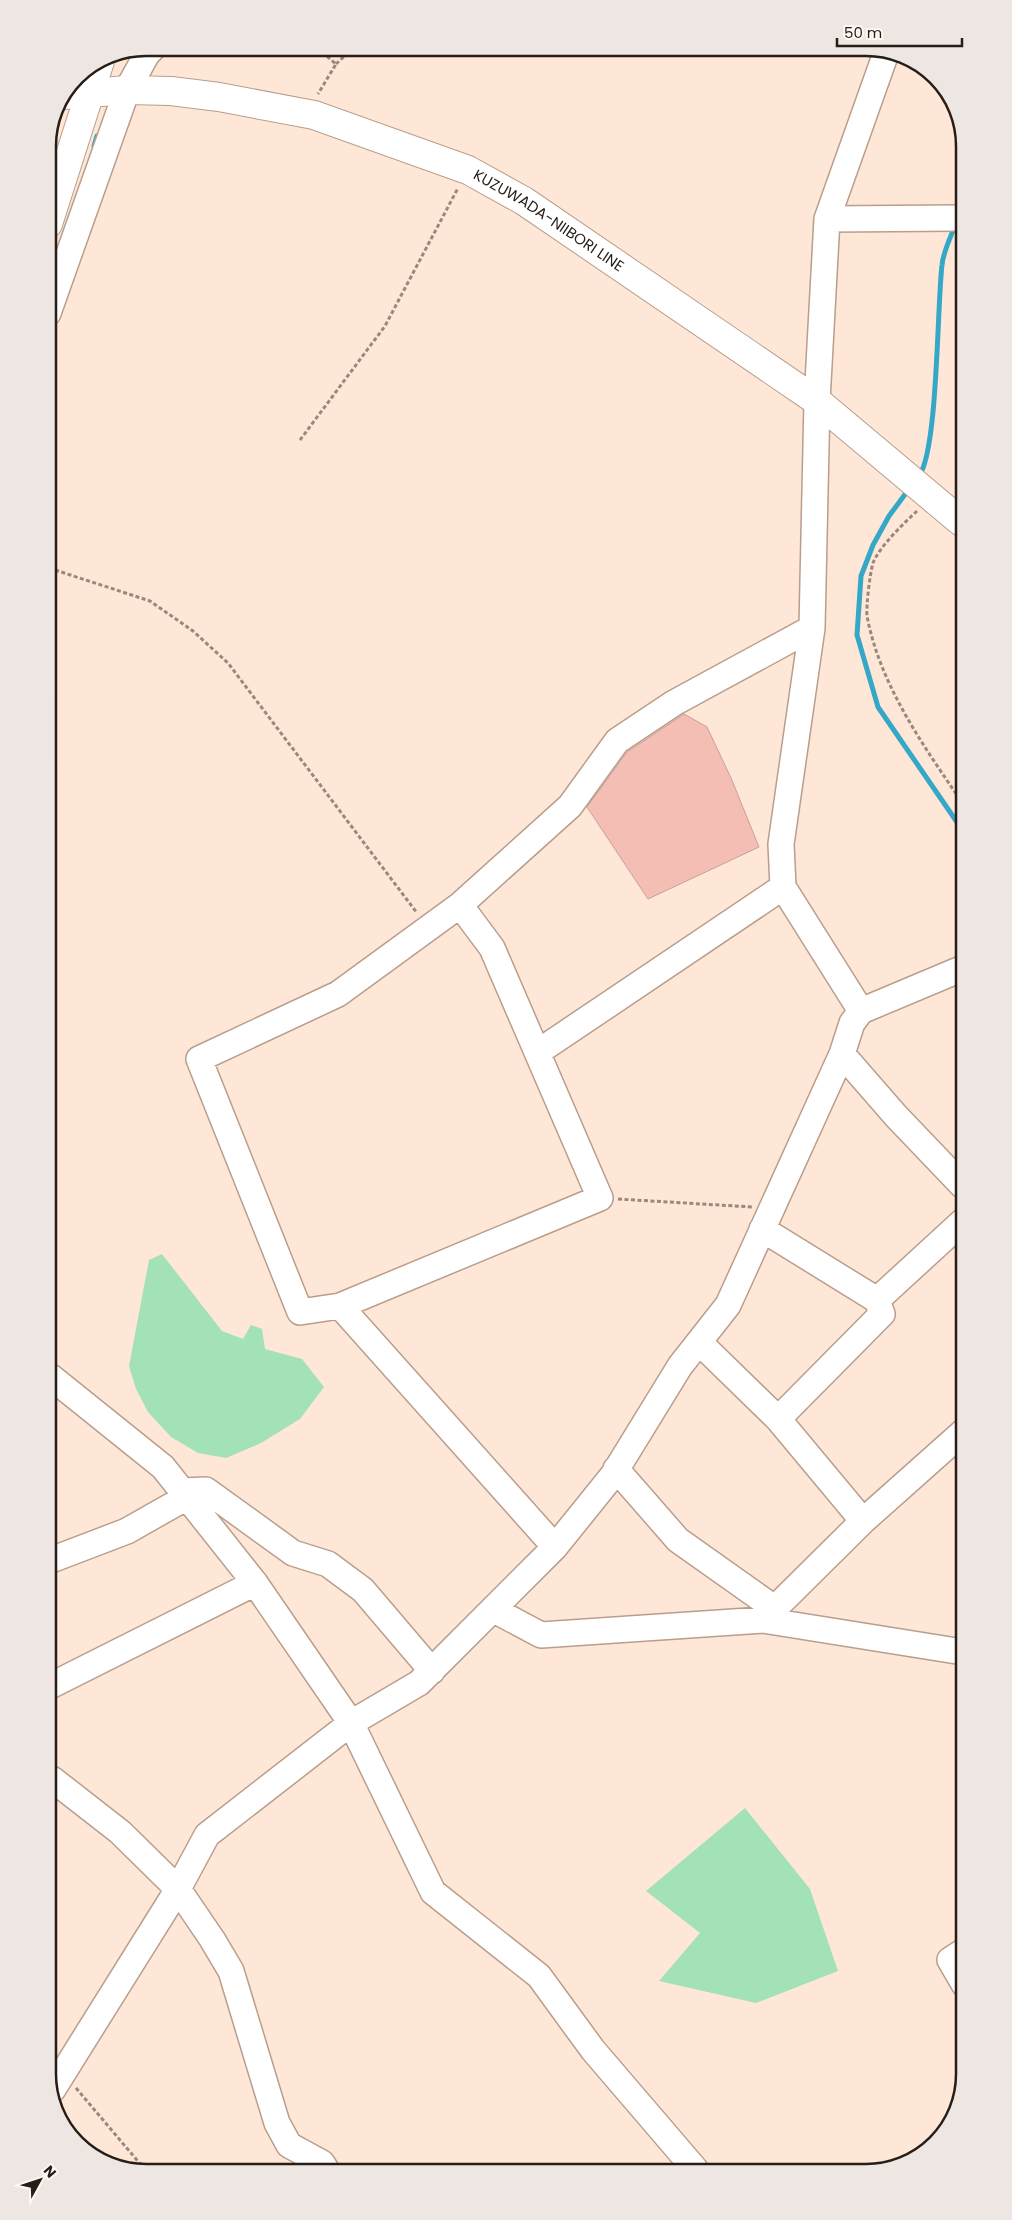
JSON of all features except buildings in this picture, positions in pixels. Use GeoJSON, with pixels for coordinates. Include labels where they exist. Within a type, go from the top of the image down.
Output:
{"type":"FeatureCollection","features":[{"type":"Feature","properties":{"kind":"main road"},"geometry":{"type":"LineString","coordinates":[[56,200],[98,70]]}},
{"type":"Feature","properties":{"kind":"main road","name":"KUZUWADA-NIIBORI LINE"},"geometry":{"type":"LineString","coordinates":[[73,94],[127,90],[171,91],[219,96],[307,114],[468,170],[524,201],[818,401],[956,518]]}},
{"type":"Feature","properties":{"kind":"street"},"geometry":{"type":"LineString","coordinates":[[56,290],[127,90],[146,56]]}},
{"type":"Feature","properties":{"kind":"street"},"geometry":{"type":"LineString","coordinates":[[861,1011],[783,886],[781,844],[812,628],[818,401],[827,219],[884,58]]}},
{"type":"Feature","properties":{"kind":"street"},"geometry":{"type":"LineString","coordinates":[[827,219],[956,218]]}},
{"type":"Feature","properties":{"kind":"street"},"geometry":{"type":"LineString","coordinates":[[460,905],[492,948],[600,1198],[340,1306],[300,1312],[199,1059],[338,994],[460,905],[570,806],[617,741],[674,702],[812,628]]}},
{"type":"Feature","properties":{"kind":"street"},"geometry":{"type":"LineString","coordinates":[[538,1052],[783,886]]}},
{"type":"Feature","properties":{"kind":"street"},"geometry":{"type":"LineString","coordinates":[[64,2088],[207,1835],[351,1723],[419,1684],[555,1547],[616,1469],[680,1366],[728,1305],[842,1054],[852,1023],[861,1011],[956,971]]}},
{"type":"Feature","properties":{"kind":"street"},"geometry":{"type":"LineString","coordinates":[[842,1054],[896,1116],[956,1179]]}},
{"type":"Feature","properties":{"kind":"street"},"geometry":{"type":"LineString","coordinates":[[766,1221],[877,1300],[882,1314],[778,1418]]}},
{"type":"Feature","properties":{"kind":"street"},"geometry":{"type":"LineString","coordinates":[[877,1300],[956,1228]]}},
{"type":"Feature","properties":{"kind":"street"},"geometry":{"type":"LineString","coordinates":[[340,1306],[555,1547]]}},
{"type":"Feature","properties":{"kind":"street"},"geometry":{"type":"LineString","coordinates":[[699,1342],[778,1418],[863,1521]]}},
{"type":"Feature","properties":{"kind":"street"},"geometry":{"type":"LineString","coordinates":[[56,1382],[163,1467],[254,1583],[351,1723],[433,1892],[539,1976],[593,2050],[692,2164]]}},
{"type":"Feature","properties":{"kind":"street"},"geometry":{"type":"LineString","coordinates":[[768,1614],[863,1521],[956,1438]]}},
{"type":"Feature","properties":{"kind":"street"},"geometry":{"type":"LineString","coordinates":[[616,1469],[678,1540],[768,1614]]}},
{"type":"Feature","properties":{"kind":"street"},"geometry":{"type":"LineString","coordinates":[[56,1558],[127,1531],[184,1494],[206,1490],[293,1553],[328,1564],[363,1590],[432,1671]]}},
{"type":"Feature","properties":{"kind":"street"},"geometry":{"type":"LineString","coordinates":[[56,1683],[254,1583]]}},
{"type":"Feature","properties":{"kind":"street"},"geometry":{"type":"LineString","coordinates":[[494,1610],[541,1635],[768,1614],[956,1651]]}},
{"type":"Feature","properties":{"kind":"street"},"geometry":{"type":"LineString","coordinates":[[56,1782],[120,1832],[178,1889],[231,1971],[276,2123],[289,2145],[323,2164]]}},
{"type":"Feature","properties":{"kind":"street"},"geometry":{"type":"LineString","coordinates":[[956,1956],[950,1960],[956,1970]]}},
{"type":"Feature","properties":{"kind":"path"},"geometry":{"type":"LineString","coordinates":[[326,56],[336,64]]}},
{"type":"Feature","properties":{"kind":"path"},"geometry":{"type":"LineString","coordinates":[[307,114],[336,64],[344,56]]}},
{"type":"Feature","properties":{"kind":"path"},"geometry":{"type":"LineString","coordinates":[[300,440],[385,326],[468,170]]}},
{"type":"Feature","properties":{"kind":"path"},"geometry":{"type":"LineString","coordinates":[[920,487],[897,528],[874,562],[867,614],[886,678],[929,754],[956,794]]}},
{"type":"Feature","properties":{"kind":"path"},"geometry":{"type":"LineString","coordinates":[[56,570],[150,601],[193,631],[228,663],[428,928]]}},
{"type":"Feature","properties":{"kind":"path"},"geometry":{"type":"LineString","coordinates":[[600,1198],[751,1207],[766,1221]]}},
{"type":"Feature","properties":{"kind":"path"},"geometry":{"type":"LineString","coordinates":[[64,2088],[139,2164]]}},
{"type":"Feature","properties":{"kind":"green space"},"geometry":{"type":"Polygon","coordinates":[[[162,1254],[222,1331],[243,1339],[251,1325],[262,1329],[265,1349],[302,1359],[324,1387],[300,1419],[261,1443],[226,1458],[198,1453],[171,1437],[148,1412],[136,1389],[129,1366],[149,1260],[162,1254]]]}},
{"type":"Feature","properties":{"kind":"green space"},"geometry":{"type":"Polygon","coordinates":[[[745,1808],[810,1889],[838,1971],[756,2003],[659,1981],[700,1933],[646,1891],[745,1808]]]}},
{"type":"Feature","properties":{"kind":"waterway"},"geometry":{"type":"LineString","coordinates":[[94,146],[97,136]]}},
{"type":"Feature","properties":{"kind":"waterway"},"geometry":{"type":"LineString","coordinates":[[919,476],[925,461],[930,438],[943,260],[955,225]]}},
{"type":"Feature","properties":{"kind":"waterway"},"geometry":{"type":"LineString","coordinates":[[909,489],[889,516],[873,545],[861,576],[857,635],[878,707],[956,821]]}}]}
